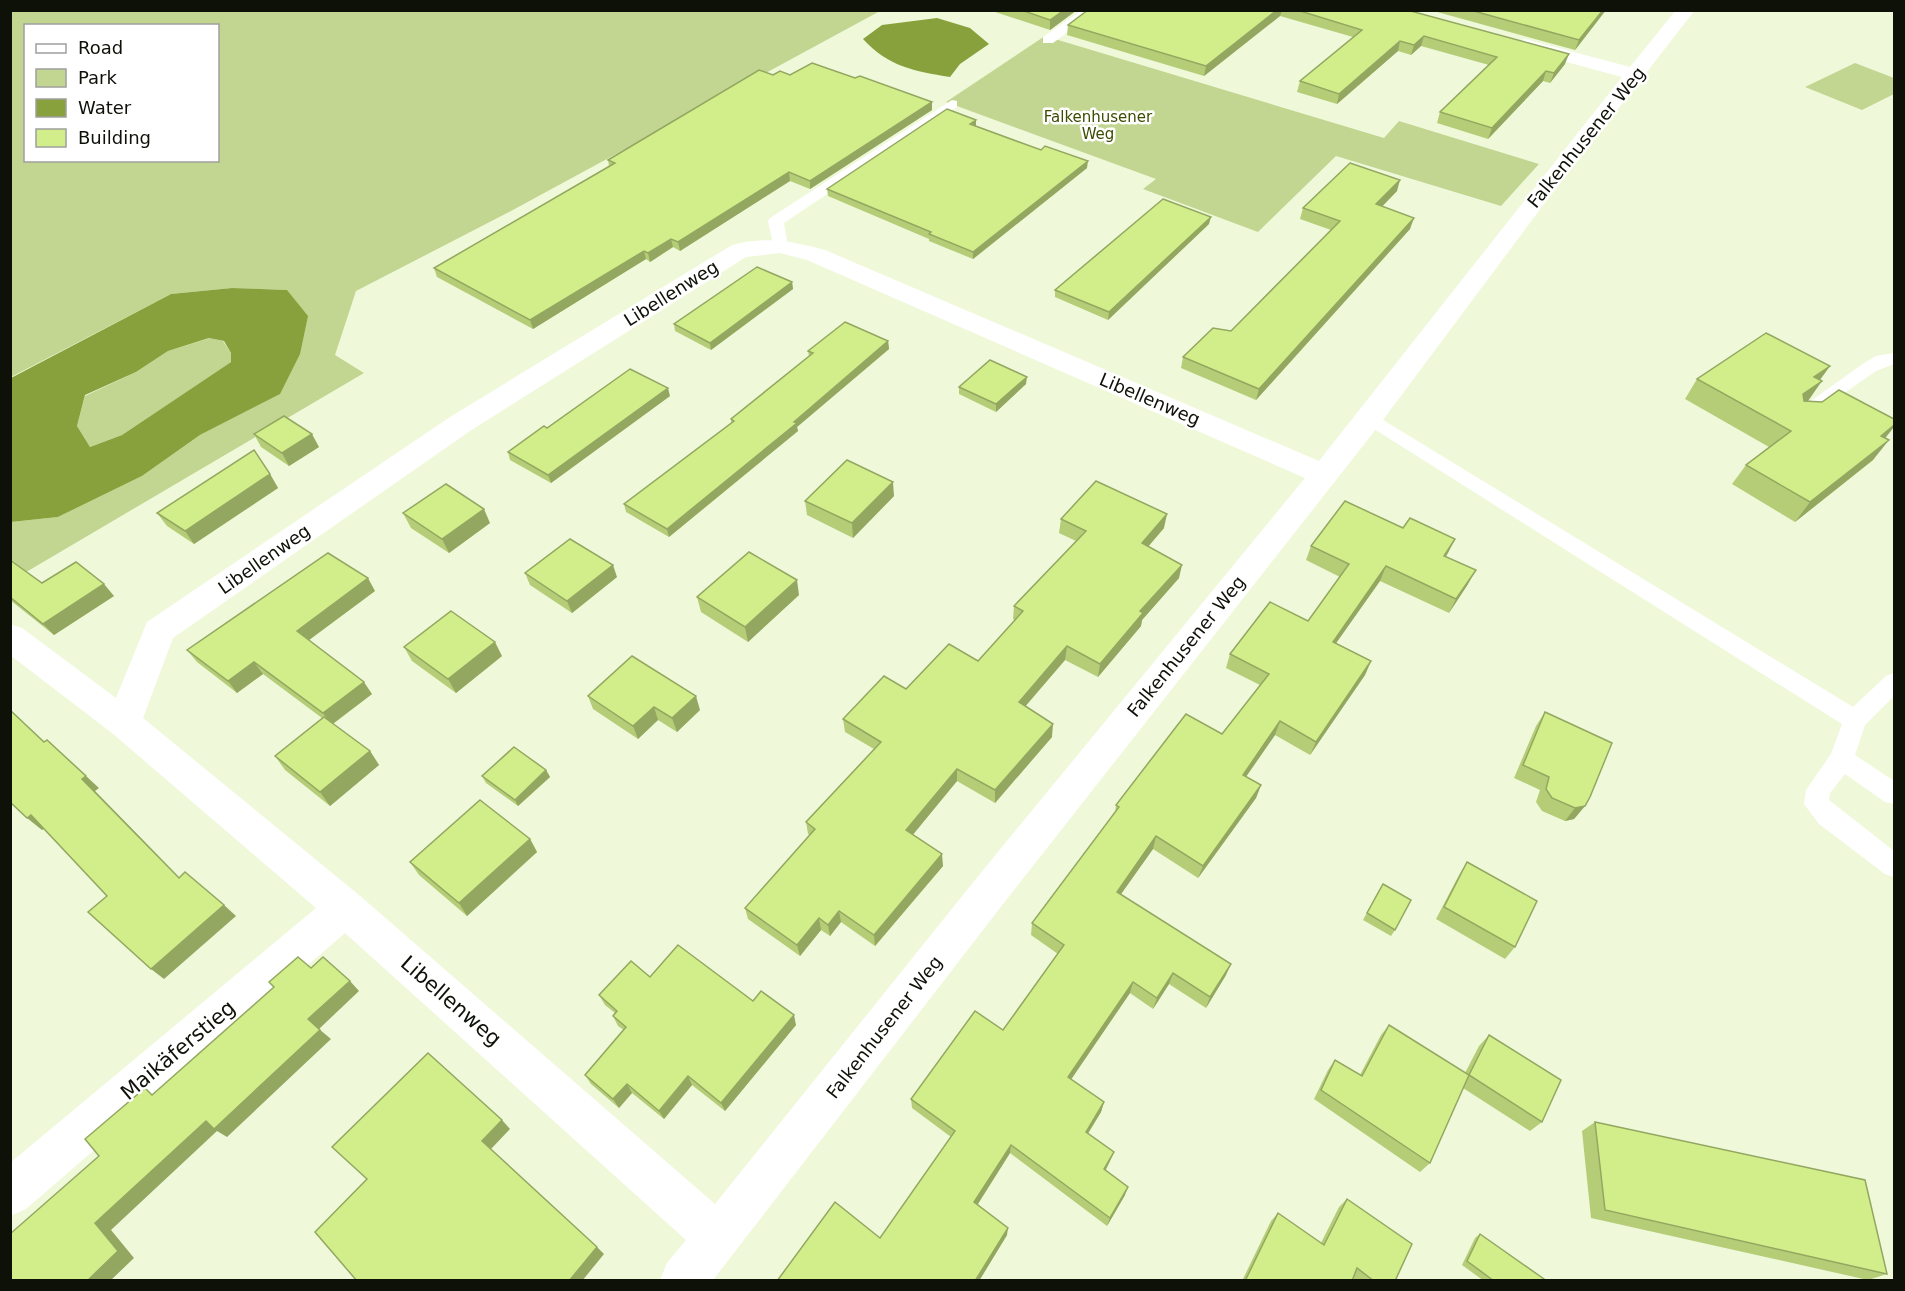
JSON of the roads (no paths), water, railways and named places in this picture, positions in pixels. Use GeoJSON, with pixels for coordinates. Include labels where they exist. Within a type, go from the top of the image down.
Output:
{"type":"FeatureCollection","features":[{"type":"Feature","properties":{"kind":"street","name":"Falkenhusener Weg"},"geometry":{"type":"LineString","coordinates":[[684,1281],[989,892],[1370,418],[1536,199],[1686,10]]}},
{"type":"Feature","properties":{"kind":"street"},"geometry":{"type":"LineString","coordinates":[[1511,41],[1636,75]]}},
{"type":"Feature","properties":{"kind":"street","name":"Libellenweg"},"geometry":{"type":"LineString","coordinates":[[124,723],[159,631],[460,424],[740,250],[780,246],[816,255],[1324,475]]}},
{"type":"Feature","properties":{"kind":"street","name":"Libellenweg"},"geometry":{"type":"LineString","coordinates":[[10,637],[124,723],[345,908],[718,1238]]}},
{"type":"Feature","properties":{"kind":"street","name":"Maikäferstieg"},"geometry":{"type":"LineString","coordinates":[[10,1192],[345,908]]}},
{"type":"Feature","properties":{"kind":"lane"},"geometry":{"type":"LineString","coordinates":[[1048,40],[1091,10]]}},
{"type":"Feature","properties":{"kind":"lane"},"geometry":{"type":"LineString","coordinates":[[780,246],[776,221],[952,104]]}},
{"type":"Feature","properties":{"kind":"lane"},"geometry":{"type":"LineString","coordinates":[[1799,416],[1869,367],[1882,360],[1894,359]]}},
{"type":"Feature","properties":{"kind":"lane"},"geometry":{"type":"LineString","coordinates":[[1370,418],[1855,720]]}},
{"type":"Feature","properties":{"kind":"lane"},"geometry":{"type":"LineString","coordinates":[[1894,682],[1855,720],[1842,759],[1818,790],[1816,804],[1828,816],[1894,866]]}},
{"type":"Feature","properties":{"kind":"lane"},"geometry":{"type":"LineString","coordinates":[[1842,759],[1894,794]]}},
{"type":"Feature","properties":{"kind":"water"},"geometry":{"type":"Polygon","coordinates":[[[937,18],[970,28],[989,44],[960,64],[950,77],[892,62],[863,39],[882,25],[937,18]]]}},
{"type":"Feature","properties":{"kind":"water"},"geometry":{"type":"Polygon","coordinates":[[[232,288],[287,290],[308,316],[300,354],[280,394],[200,435],[142,476],[58,517],[11,522],[11,378],[171,294],[232,288]],[[209,338],[168,351],[136,372],[85,395],[77,426],[90,447],[122,435],[231,362],[231,353],[224,341],[209,338]]]}}]}
